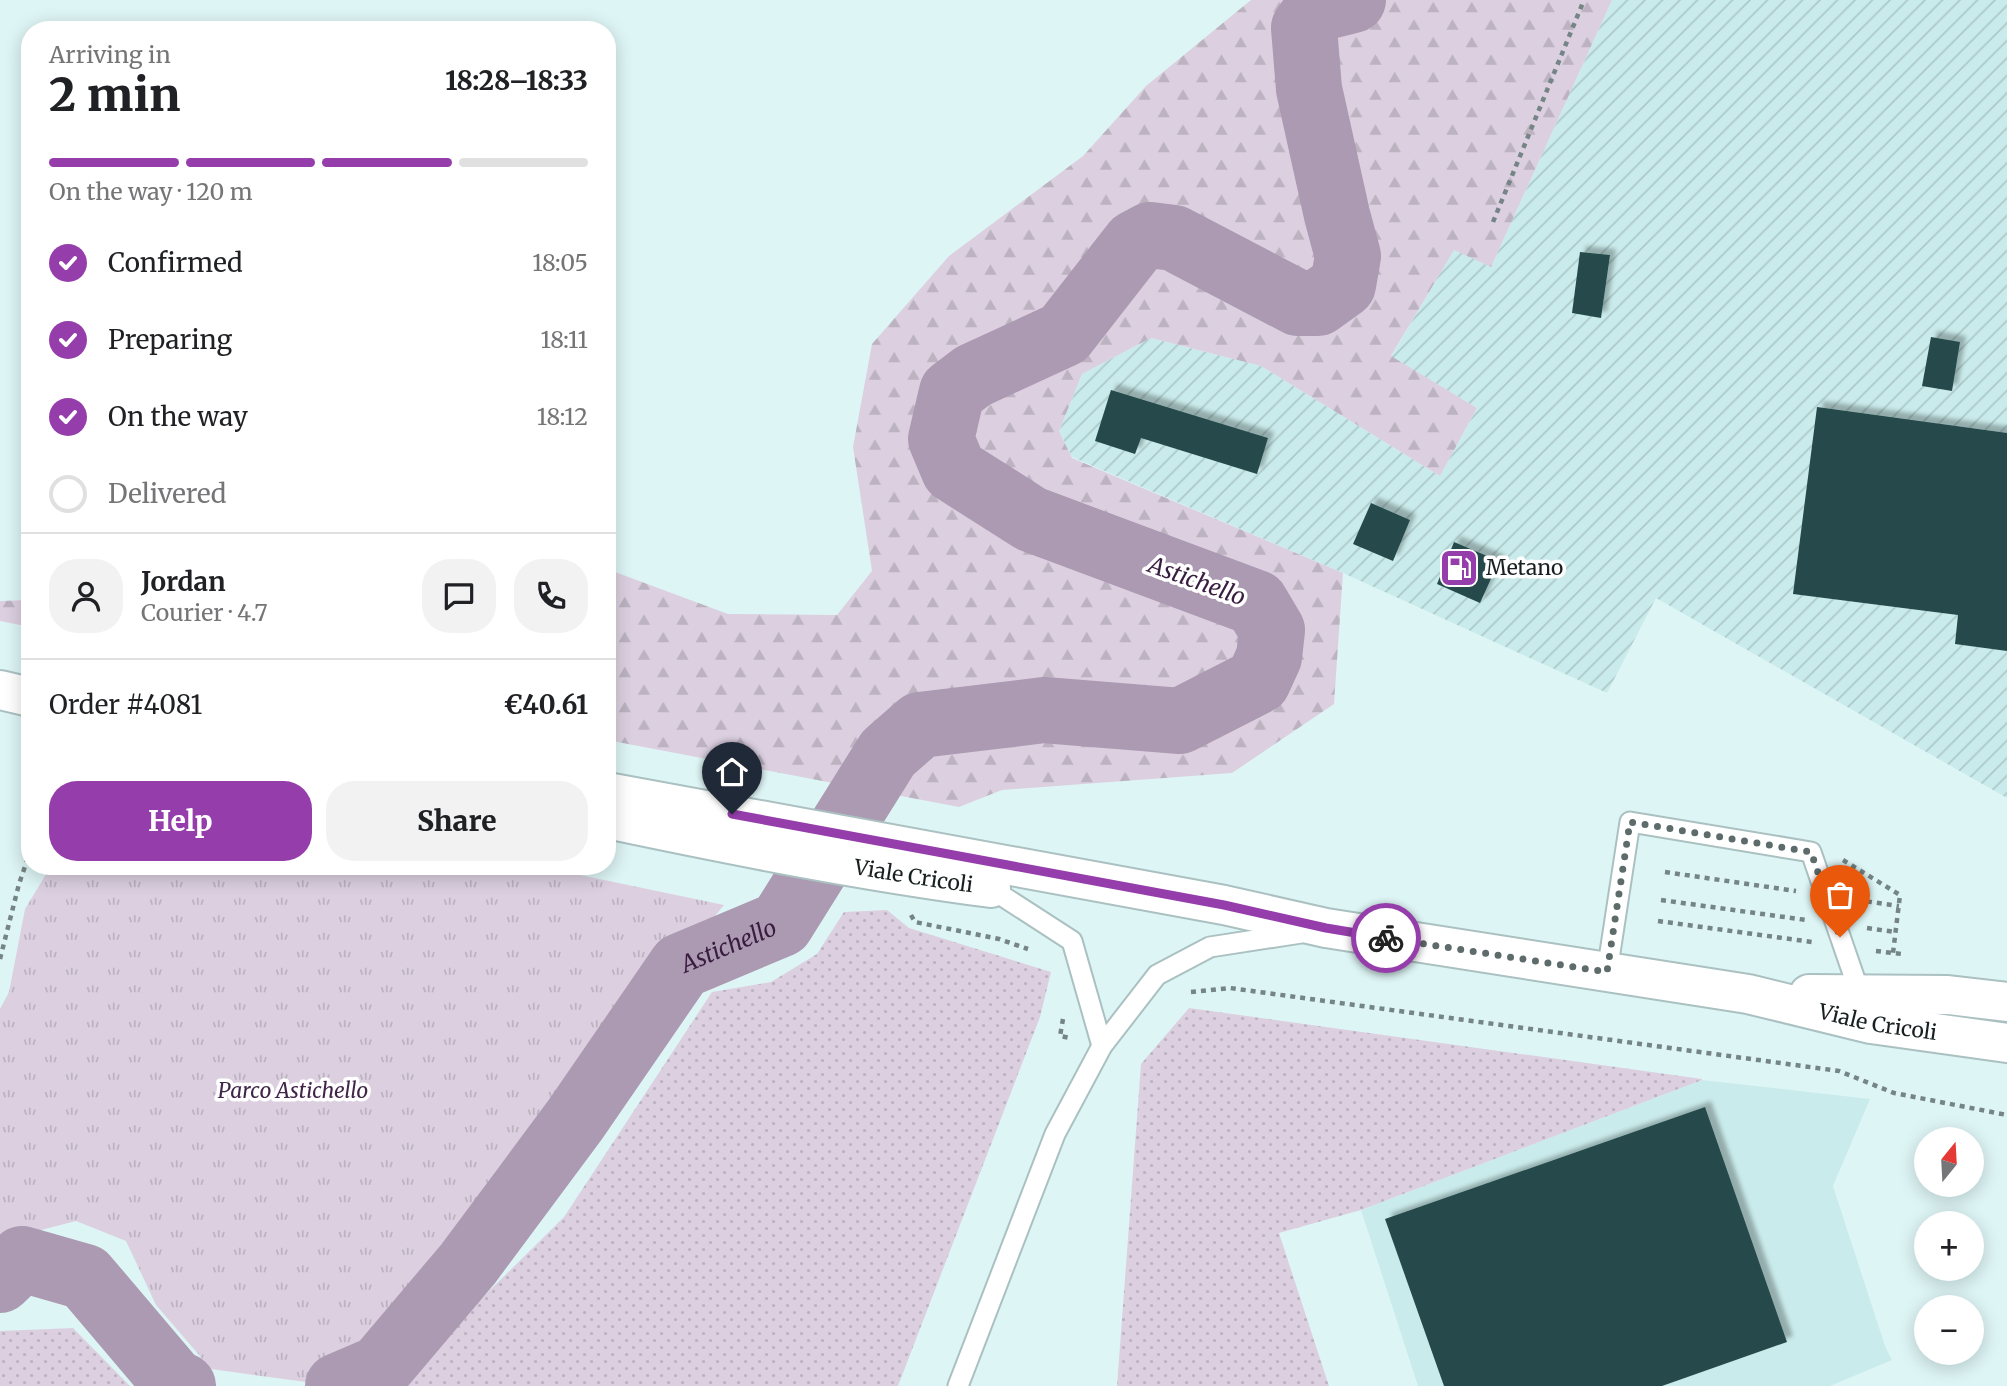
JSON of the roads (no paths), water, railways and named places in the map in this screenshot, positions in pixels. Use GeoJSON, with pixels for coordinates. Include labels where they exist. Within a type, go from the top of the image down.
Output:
{"type":"FeatureCollection","features":[{"type":"Feature","properties":{"kind":"main road"},"geometry":{"type":"LineString","coordinates":[[0,689],[21,692]]}},
{"type":"Feature","properties":{"kind":"main road","name":"Viale Cricoli"},"geometry":{"type":"LineString","coordinates":[[616,795],[732,830]]}},
{"type":"Feature","properties":{"kind":"main road","name":"Viale Cricoli"},"geometry":{"type":"LineString","coordinates":[[616,820],[732,830],[886,858],[1224,905],[1326,928],[1748,994],[1871,1024],[2007,1043]]}},
{"type":"Feature","properties":{"kind":"main road","name":"Viale Cricoli"},"geometry":{"type":"LineString","coordinates":[[886,858],[990,888],[1224,905]]}},
{"type":"Feature","properties":{"kind":"main road","name":"Viale Cricoli"},"geometry":{"type":"LineString","coordinates":[[1748,994],[1948,995],[2007,1002]]}},
{"type":"Feature","properties":{"kind":"lane"},"geometry":{"type":"LineString","coordinates":[[1607,972],[1630,822],[1811,852],[1860,994]]}},
{"type":"Feature","properties":{"kind":"lane"},"geometry":{"type":"LineString","coordinates":[[990,888],[1072,941],[1102,1046]]}},
{"type":"Feature","properties":{"kind":"lane"},"geometry":{"type":"LineString","coordinates":[[958,1386],[1055,1134],[1102,1046],[1157,975],[1210,947],[1326,928]]}},
{"type":"Feature","properties":{"kind":"waterway","name":"Astichello"},"geometry":{"type":"LineString","coordinates":[[338,1386],[380,1368],[468,1264],[575,1120],[681,966],[781,924],[888,753],[920,725],[1044,710],[1180,721],[1258,681],[1269,657],[1272,630],[1256,603],[1031,519],[954,470],[941,439],[952,392],[973,376],[1064,334],[1135,243],[1150,235],[1174,238],[1298,303],[1318,303],[1343,285],[1348,256],[1309,89],[1304,28],[1317,9],[1353,0]]}},
{"type":"Feature","properties":{"kind":"waterway","name":"Astichello"},"geometry":{"type":"LineString","coordinates":[[0,1280],[22,1259],[85,1277],[175,1383],[183,1386]]}},
{"type":"Feature","properties":{"kind":"place","name":"Metano"},"geometry":{"type":"Point","coordinates":[1459,568]}},
{"type":"Feature","properties":{"kind":"park label","name":"Parco Astichello"},"geometry":{"type":"Point","coordinates":[293,1091]}}]}
